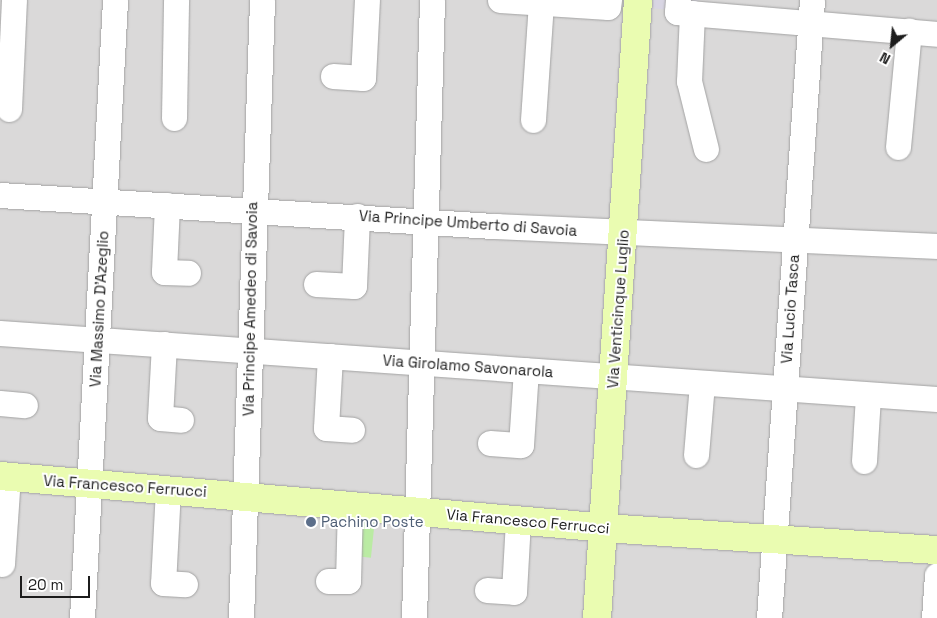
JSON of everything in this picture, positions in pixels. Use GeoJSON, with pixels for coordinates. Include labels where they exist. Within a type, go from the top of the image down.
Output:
{"type":"FeatureCollection","features":[{"type":"Feature","properties":{"kind":"street"},"geometry":{"type":"LineString","coordinates":[[9,109],[14,0]]}},
{"type":"Feature","properties":{"kind":"street","name":"Via Massimo D'Azeglio"},"geometry":{"type":"LineString","coordinates":[[82,618],[115,0]]}},
{"type":"Feature","properties":{"kind":"street"},"geometry":{"type":"LineString","coordinates":[[174,118],[176,0]]}},
{"type":"Feature","properties":{"kind":"street","name":"Via Principe Amedeo di Savoia"},"geometry":{"type":"LineString","coordinates":[[241,618],[246,496],[252,209],[262,0]]}},
{"type":"Feature","properties":{"kind":"street"},"geometry":{"type":"LineString","coordinates":[[333,76],[364,78],[367,0]]}},
{"type":"Feature","properties":{"kind":"street"},"geometry":{"type":"LineString","coordinates":[[414,618],[416,513],[423,363],[425,221],[432,0]]}},
{"type":"Feature","properties":{"kind":"street"},"geometry":{"type":"LineString","coordinates":[[500,0],[608,3]]}},
{"type":"Feature","properties":{"kind":"street","name":"Via Venticinque Luglio"},"geometry":{"type":"LineString","coordinates":[[601,618],[602,527],[614,377],[638,0]]}},
{"type":"Feature","properties":{"kind":"street"},"geometry":{"type":"LineString","coordinates":[[532,120],[541,2]]}},
{"type":"Feature","properties":{"kind":"street"},"geometry":{"type":"LineString","coordinates":[[706,149],[689,82],[682,8],[811,12],[909,31],[937,34]]}},
{"type":"Feature","properties":{"kind":"street","name":"Via Lucio Tasca"},"geometry":{"type":"LineString","coordinates":[[768,618],[811,12]]}},
{"type":"Feature","properties":{"kind":"street"},"geometry":{"type":"LineString","coordinates":[[898,147],[909,31]]}},
{"type":"Feature","properties":{"kind":"street","name":"Via Principe Umberto di Savoia"},"geometry":{"type":"LineString","coordinates":[[0,195],[623,232],[795,237],[937,246]]}},
{"type":"Feature","properties":{"kind":"street"},"geometry":{"type":"LineString","coordinates":[[167,205],[164,272],[188,273]]}},
{"type":"Feature","properties":{"kind":"street"},"geometry":{"type":"LineString","coordinates":[[316,284],[354,286],[357,216]]}},
{"type":"Feature","properties":{"kind":"street","name":"Via Girolamo Savonarola"},"geometry":{"type":"LineString","coordinates":[[0,333],[784,390],[937,398]]}},
{"type":"Feature","properties":{"kind":"street"},"geometry":{"type":"LineString","coordinates":[[164,344],[160,418],[181,420]]}},
{"type":"Feature","properties":{"kind":"street"},"geometry":{"type":"LineString","coordinates":[[330,356],[326,428],[352,430]]}},
{"type":"Feature","properties":{"kind":"street"},"geometry":{"type":"LineString","coordinates":[[490,443],[521,445],[526,370]]}},
{"type":"Feature","properties":{"kind":"street"},"geometry":{"type":"LineString","coordinates":[[696,455],[702,384]]}},
{"type":"Feature","properties":{"kind":"street"},"geometry":{"type":"LineString","coordinates":[[864,462],[868,394]]}},
{"type":"Feature","properties":{"kind":"street"},"geometry":{"type":"LineString","coordinates":[[0,403],[25,405]]}},
{"type":"Feature","properties":{"kind":"street"},"geometry":{"type":"LineString","coordinates":[[2,564],[4,477]]}},
{"type":"Feature","properties":{"kind":"street","name":"Via Francesco Ferrucci"},"geometry":{"type":"LineString","coordinates":[[4,477],[246,496],[416,513],[774,540],[937,550]]}},
{"type":"Feature","properties":{"kind":"street"},"geometry":{"type":"LineString","coordinates":[[168,490],[163,583],[185,584]]}},
{"type":"Feature","properties":{"kind":"street"},"geometry":{"type":"LineString","coordinates":[[328,581],[348,581],[350,507]]}},
{"type":"Feature","properties":{"kind":"street"},"geometry":{"type":"LineString","coordinates":[[487,590],[514,592],[518,520]]}},
{"type":"Feature","properties":{"kind":"street"},"geometry":{"type":"LineString","coordinates":[[934,618],[937,575]]}},
{"type":"Feature","properties":{"kind":"shaded area"},"geometry":{"type":"Polygon","coordinates":[[[0,0],[937,0],[937,618],[0,618],[0,0]]]}},
{"type":"Feature","properties":{"kind":"shaded area"},"geometry":{"type":"Polygon","coordinates":[[[652,0],[698,0],[697,13],[651,8],[652,0]]]}},
{"type":"Feature","properties":{"kind":"green space"},"geometry":{"type":"Polygon","coordinates":[[[356,518],[375,520],[371,558],[352,556],[356,518]]]}},
{"type":"Feature","properties":{"kind":"place","name":"Pachino Poste"},"geometry":{"type":"Point","coordinates":[311,522]}}]}
